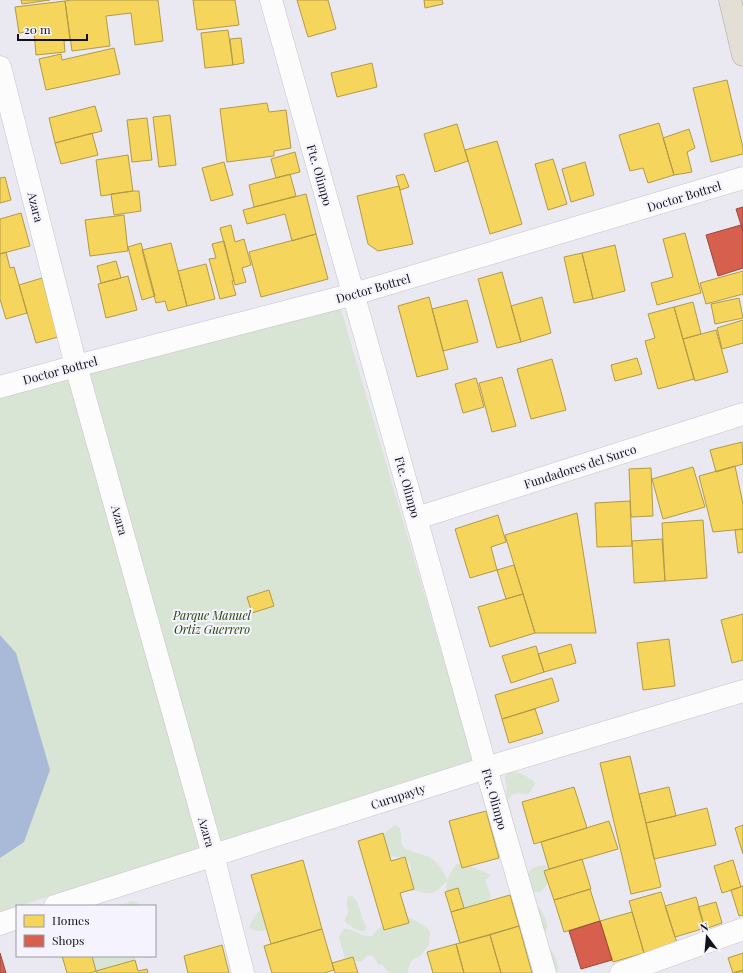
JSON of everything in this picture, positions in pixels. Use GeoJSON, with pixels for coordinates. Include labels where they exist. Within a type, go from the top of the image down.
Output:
{"type":"FeatureCollection","features":[{"type":"Feature","properties":{"kind":"highway"},"geometry":{"type":"LineString","coordinates":[[730,0],[743,55]]}},
{"type":"Feature","properties":{"kind":"street","name":"Fte. Olimpo"},"geometry":{"type":"LineString","coordinates":[[271,0],[486,768],[545,973]]}},
{"type":"Feature","properties":{"kind":"street","name":"Azara"},"geometry":{"type":"LineString","coordinates":[[0,67],[76,366],[213,855],[243,973]]}},
{"type":"Feature","properties":{"kind":"street","name":"Doctor Bottrel"},"geometry":{"type":"LineString","coordinates":[[0,387],[354,294],[743,178]]}},
{"type":"Feature","properties":{"kind":"street","name":"Fundadores del Surco"},"geometry":{"type":"LineString","coordinates":[[417,518],[743,414]]}},
{"type":"Feature","properties":{"kind":"street","name":"Curupayty"},"geometry":{"type":"LineString","coordinates":[[58,905],[486,768],[743,691]]}},
{"type":"Feature","properties":{"kind":"street"},"geometry":{"type":"LineString","coordinates":[[0,924],[16,918]]}},
{"type":"Feature","properties":{"kind":"street"},"geometry":{"type":"LineString","coordinates":[[621,973],[743,929]]}},
{"type":"Feature","properties":{"kind":"green space","name":"Parque Manuel Ortiz Guerrero"},"geometry":{"type":"Polygon","coordinates":[[[340,306],[473,760],[22,905],[16,905],[16,907],[0,912],[0,394],[340,306]]]}},
{"type":"Feature","properties":{"kind":"green space"},"geometry":{"type":"Polygon","coordinates":[[[508,773],[519,773],[531,779],[535,783],[528,794],[514,794],[508,800],[517,836],[502,805],[507,791],[505,777],[508,773]]]}},
{"type":"Feature","properties":{"kind":"green space"},"geometry":{"type":"Polygon","coordinates":[[[395,825],[400,828],[402,846],[408,850],[432,859],[440,867],[447,880],[457,864],[467,865],[491,875],[486,880],[490,896],[489,901],[480,909],[471,906],[464,912],[459,913],[447,895],[447,881],[437,890],[428,894],[411,891],[408,883],[411,870],[409,863],[403,858],[390,856],[380,851],[376,840],[395,825]]]}},
{"type":"Feature","properties":{"kind":"green space"},"geometry":{"type":"Polygon","coordinates":[[[545,865],[550,871],[550,875],[549,881],[545,887],[539,892],[526,888],[524,881],[530,871],[534,867],[545,865]]]}},
{"type":"Feature","properties":{"kind":"green space"},"geometry":{"type":"Polygon","coordinates":[[[349,895],[352,896],[358,903],[366,930],[357,930],[345,922],[348,912],[347,901],[349,895]]]}},
{"type":"Feature","properties":{"kind":"green space"},"geometry":{"type":"Polygon","coordinates":[[[131,901],[140,905],[116,905],[131,901]]]}},
{"type":"Feature","properties":{"kind":"green space"},"geometry":{"type":"Polygon","coordinates":[[[534,903],[540,909],[546,922],[546,941],[555,956],[558,965],[558,970],[554,973],[534,903]]]}},
{"type":"Feature","properties":{"kind":"green space"},"geometry":{"type":"Polygon","coordinates":[[[262,909],[268,929],[258,931],[249,928],[254,917],[262,909]]]}},
{"type":"Feature","properties":{"kind":"green space"},"geometry":{"type":"Polygon","coordinates":[[[400,918],[410,918],[430,931],[429,945],[420,956],[411,961],[408,973],[389,973],[383,965],[378,964],[373,956],[368,955],[361,962],[345,959],[339,937],[344,929],[372,936],[384,925],[400,918]]]}},
{"type":"Feature","properties":{"kind":"green space"},"geometry":{"type":"Polygon","coordinates":[[[80,957],[136,957],[129,973],[75,973],[80,957]]]}},
{"type":"Feature","properties":{"kind":"water"},"geometry":{"type":"Polygon","coordinates":[[[0,635],[16,653],[50,770],[24,842],[0,858],[0,635]]]}},
{"type":"Feature","properties":{"kind":"building: Homes"},"geometry":{"type":"Polygon","coordinates":[[[21,0],[50,0],[22,4],[21,0]]]}},
{"type":"Feature","properties":{"kind":"building: Homes"},"geometry":{"type":"Polygon","coordinates":[[[158,0],[163,41],[135,45],[131,13],[106,16],[110,46],[72,51],[65,1],[158,0]]]}},
{"type":"Feature","properties":{"kind":"building: Homes"},"geometry":{"type":"Polygon","coordinates":[[[193,0],[235,0],[239,25],[197,30],[193,0]]]}},
{"type":"Feature","properties":{"kind":"building: Homes"},"geometry":{"type":"Polygon","coordinates":[[[297,0],[328,0],[336,29],[308,37],[297,0]]]}},
{"type":"Feature","properties":{"kind":"building: Homes"},"geometry":{"type":"Polygon","coordinates":[[[424,0],[442,0],[443,4],[425,8],[424,0]]]}},
{"type":"Feature","properties":{"kind":"building: Homes"},"geometry":{"type":"Polygon","coordinates":[[[65,1],[70,40],[64,41],[65,52],[36,55],[34,31],[19,33],[15,7],[65,1]]]}},
{"type":"Feature","properties":{"kind":"building: Homes"},"geometry":{"type":"Polygon","coordinates":[[[228,30],[233,65],[205,68],[201,33],[228,30]]]}},
{"type":"Feature","properties":{"kind":"building: Homes"},"geometry":{"type":"Polygon","coordinates":[[[241,38],[244,63],[233,65],[230,39],[241,38]]]}},
{"type":"Feature","properties":{"kind":"building: Homes"},"geometry":{"type":"Polygon","coordinates":[[[114,48],[120,74],[46,90],[39,59],[61,54],[62,60],[114,48]]]}},
{"type":"Feature","properties":{"kind":"building: Homes"},"geometry":{"type":"Polygon","coordinates":[[[372,63],[377,87],[337,97],[331,73],[372,63]]]}},
{"type":"Feature","properties":{"kind":"building: Homes"},"geometry":{"type":"Polygon","coordinates":[[[727,80],[743,148],[743,154],[711,162],[693,88],[727,80]]]}},
{"type":"Feature","properties":{"kind":"building: Homes"},"geometry":{"type":"Polygon","coordinates":[[[267,103],[269,112],[286,110],[291,148],[274,151],[274,156],[227,162],[220,109],[267,103]]]}},
{"type":"Feature","properties":{"kind":"building: Homes"},"geometry":{"type":"Polygon","coordinates":[[[95,106],[102,131],[55,143],[49,118],[95,106]]]}},
{"type":"Feature","properties":{"kind":"building: Homes"},"geometry":{"type":"Polygon","coordinates":[[[170,115],[176,165],[159,167],[153,117],[170,115]]]}},
{"type":"Feature","properties":{"kind":"building: Homes"},"geometry":{"type":"Polygon","coordinates":[[[147,118],[152,160],[132,162],[127,120],[147,118]]]}},
{"type":"Feature","properties":{"kind":"building: Homes"},"geometry":{"type":"Polygon","coordinates":[[[659,123],[674,175],[648,183],[643,168],[630,171],[619,135],[659,123]]]}},
{"type":"Feature","properties":{"kind":"building: Homes"},"geometry":{"type":"Polygon","coordinates":[[[457,124],[468,161],[435,172],[424,134],[457,124]]]}},
{"type":"Feature","properties":{"kind":"building: Homes"},"geometry":{"type":"Polygon","coordinates":[[[689,129],[695,148],[687,152],[692,172],[674,175],[663,138],[689,129]]]}},
{"type":"Feature","properties":{"kind":"building: Homes"},"geometry":{"type":"Polygon","coordinates":[[[92,133],[98,155],[61,164],[55,143],[92,133]]]}},
{"type":"Feature","properties":{"kind":"building: Homes"},"geometry":{"type":"Polygon","coordinates":[[[497,141],[522,224],[490,234],[465,150],[497,141]]]}},
{"type":"Feature","properties":{"kind":"building: Homes"},"geometry":{"type":"Polygon","coordinates":[[[295,152],[300,172],[276,178],[271,159],[295,152]]]}},
{"type":"Feature","properties":{"kind":"building: Homes"},"geometry":{"type":"Polygon","coordinates":[[[128,155],[133,191],[101,196],[96,160],[128,155]]]}},
{"type":"Feature","properties":{"kind":"building: Homes"},"geometry":{"type":"Polygon","coordinates":[[[553,159],[567,204],[548,210],[535,164],[553,159]]]}},
{"type":"Feature","properties":{"kind":"building: Homes"},"geometry":{"type":"Polygon","coordinates":[[[224,162],[233,195],[211,201],[202,168],[224,162]]]}},
{"type":"Feature","properties":{"kind":"building: Homes"},"geometry":{"type":"Polygon","coordinates":[[[585,162],[594,195],[571,202],[562,169],[585,162]]]}},
{"type":"Feature","properties":{"kind":"building: Homes"},"geometry":{"type":"Polygon","coordinates":[[[290,174],[296,196],[254,207],[249,185],[290,174]]]}},
{"type":"Feature","properties":{"kind":"building: Homes"},"geometry":{"type":"Polygon","coordinates":[[[404,174],[409,187],[400,190],[396,176],[404,174]]]}},
{"type":"Feature","properties":{"kind":"building: Homes"},"geometry":{"type":"Polygon","coordinates":[[[5,177],[11,200],[0,203],[0,178],[5,177]]]}},
{"type":"Feature","properties":{"kind":"building: Homes"},"geometry":{"type":"Polygon","coordinates":[[[399,186],[413,244],[378,251],[368,244],[357,196],[399,186]]]}},
{"type":"Feature","properties":{"kind":"building: Homes"},"geometry":{"type":"Polygon","coordinates":[[[139,191],[141,211],[114,215],[111,194],[139,191]]]}},
{"type":"Feature","properties":{"kind":"building: Homes"},"geometry":{"type":"Polygon","coordinates":[[[306,194],[316,234],[292,241],[285,214],[247,224],[243,210],[306,194]]]}},
{"type":"Feature","properties":{"kind":"building: Homes"},"geometry":{"type":"Polygon","coordinates":[[[21,213],[30,246],[0,254],[0,219],[21,213]]]}},
{"type":"Feature","properties":{"kind":"building: Homes"},"geometry":{"type":"Polygon","coordinates":[[[124,215],[128,251],[90,256],[85,220],[124,215]]]}},
{"type":"Feature","properties":{"kind":"building: Homes"},"geometry":{"type":"Polygon","coordinates":[[[231,225],[235,242],[244,239],[251,265],[242,268],[246,282],[235,285],[220,228],[231,225]]]}},
{"type":"Feature","properties":{"kind":"building: Homes"},"geometry":{"type":"Polygon","coordinates":[[[685,233],[701,293],[657,305],[651,283],[673,277],[663,239],[685,233]]]}},
{"type":"Feature","properties":{"kind":"building: Homes"},"geometry":{"type":"Polygon","coordinates":[[[316,234],[328,279],[261,297],[249,252],[316,234]]]}},
{"type":"Feature","properties":{"kind":"building: Homes"},"geometry":{"type":"Polygon","coordinates":[[[224,241],[236,295],[220,299],[209,259],[216,258],[212,244],[224,241]]]}},
{"type":"Feature","properties":{"kind":"building: Homes"},"geometry":{"type":"Polygon","coordinates":[[[141,243],[155,296],[142,300],[128,247],[141,243]]]}},
{"type":"Feature","properties":{"kind":"building: Homes"},"geometry":{"type":"Polygon","coordinates":[[[171,243],[187,306],[168,311],[165,301],[156,303],[142,250],[171,243]]]}},
{"type":"Feature","properties":{"kind":"building: Homes"},"geometry":{"type":"Polygon","coordinates":[[[615,245],[625,291],[593,299],[582,253],[615,245]]]}},
{"type":"Feature","properties":{"kind":"building: Homes"},"geometry":{"type":"Polygon","coordinates":[[[6,252],[10,268],[14,267],[27,313],[6,319],[0,299],[0,254],[6,252]]]}},
{"type":"Feature","properties":{"kind":"building: Homes"},"geometry":{"type":"Polygon","coordinates":[[[582,253],[593,299],[574,303],[564,257],[582,253]]]}},
{"type":"Feature","properties":{"kind":"building: Homes"},"geometry":{"type":"Polygon","coordinates":[[[116,261],[121,278],[101,283],[97,266],[116,261]]]}},
{"type":"Feature","properties":{"kind":"building: Homes"},"geometry":{"type":"Polygon","coordinates":[[[206,264],[215,299],[187,306],[178,271],[206,264]]]}},
{"type":"Feature","properties":{"kind":"building: Homes"},"geometry":{"type":"Polygon","coordinates":[[[743,271],[743,294],[706,304],[700,283],[743,271]]]}},
{"type":"Feature","properties":{"kind":"building: Homes"},"geometry":{"type":"Polygon","coordinates":[[[502,272],[521,342],[497,348],[478,279],[502,272]]]}},
{"type":"Feature","properties":{"kind":"building: Homes"},"geometry":{"type":"Polygon","coordinates":[[[128,276],[137,310],[106,318],[98,284],[128,276]]]}},
{"type":"Feature","properties":{"kind":"building: Homes"},"geometry":{"type":"Polygon","coordinates":[[[42,278],[58,337],[36,343],[19,285],[42,278]]]}},
{"type":"Feature","properties":{"kind":"building: Homes"},"geometry":{"type":"Polygon","coordinates":[[[429,297],[448,369],[417,377],[398,306],[429,297]]]}},
{"type":"Feature","properties":{"kind":"building: Homes"},"geometry":{"type":"Polygon","coordinates":[[[542,297],[551,333],[521,342],[511,306],[542,297]]]}},
{"type":"Feature","properties":{"kind":"building: Homes"},"geometry":{"type":"Polygon","coordinates":[[[739,298],[743,318],[715,324],[711,304],[739,298]]]}},
{"type":"Feature","properties":{"kind":"building: Homes"},"geometry":{"type":"Polygon","coordinates":[[[467,300],[478,342],[443,351],[432,309],[467,300]]]}},
{"type":"Feature","properties":{"kind":"building: Homes"},"geometry":{"type":"Polygon","coordinates":[[[693,302],[701,334],[683,339],[674,307],[693,302]]]}},
{"type":"Feature","properties":{"kind":"building: Homes"},"geometry":{"type":"Polygon","coordinates":[[[674,307],[694,379],[658,389],[645,341],[655,338],[648,314],[674,307]]]}},
{"type":"Feature","properties":{"kind":"building: Homes"},"geometry":{"type":"Polygon","coordinates":[[[743,320],[743,343],[722,349],[717,328],[743,320]]]}},
{"type":"Feature","properties":{"kind":"building: Homes"},"geometry":{"type":"Polygon","coordinates":[[[716,330],[728,372],[695,381],[683,339],[716,330]]]}},
{"type":"Feature","properties":{"kind":"building: Homes"},"geometry":{"type":"Polygon","coordinates":[[[637,358],[642,374],[615,381],[611,365],[637,358]]]}},
{"type":"Feature","properties":{"kind":"building: Homes"},"geometry":{"type":"Polygon","coordinates":[[[552,359],[566,410],[531,419],[517,369],[552,359]]]}},
{"type":"Feature","properties":{"kind":"building: Homes"},"geometry":{"type":"Polygon","coordinates":[[[502,377],[516,426],[492,432],[479,383],[502,377]]]}},
{"type":"Feature","properties":{"kind":"building: Homes"},"geometry":{"type":"Polygon","coordinates":[[[476,378],[484,407],[463,413],[455,384],[476,378]]]}},
{"type":"Feature","properties":{"kind":"building: Homes"},"geometry":{"type":"Polygon","coordinates":[[[742,442],[743,464],[716,472],[710,450],[742,442]]]}},
{"type":"Feature","properties":{"kind":"building: Homes"},"geometry":{"type":"Polygon","coordinates":[[[735,466],[743,504],[743,529],[713,532],[699,476],[735,466]]]}},
{"type":"Feature","properties":{"kind":"building: Homes"},"geometry":{"type":"Polygon","coordinates":[[[693,467],[705,507],[663,519],[652,479],[693,467]]]}},
{"type":"Feature","properties":{"kind":"building: Homes"},"geometry":{"type":"Polygon","coordinates":[[[651,468],[653,516],[631,517],[629,469],[651,468]]]}},
{"type":"Feature","properties":{"kind":"building: Homes"},"geometry":{"type":"Polygon","coordinates":[[[630,501],[632,546],[597,547],[595,503],[630,501]]]}},
{"type":"Feature","properties":{"kind":"building: Homes"},"geometry":{"type":"Polygon","coordinates":[[[577,513],[596,633],[535,633],[505,535],[577,513]]]}},
{"type":"Feature","properties":{"kind":"building: Homes"},"geometry":{"type":"Polygon","coordinates":[[[498,515],[506,542],[491,547],[497,570],[470,578],[455,529],[498,515]]]}},
{"type":"Feature","properties":{"kind":"building: Homes"},"geometry":{"type":"Polygon","coordinates":[[[703,520],[707,578],[665,581],[662,523],[703,520]]]}},
{"type":"Feature","properties":{"kind":"building: Homes"},"geometry":{"type":"Polygon","coordinates":[[[743,529],[743,552],[738,553],[735,530],[743,529]]]}},
{"type":"Feature","properties":{"kind":"building: Homes"},"geometry":{"type":"Polygon","coordinates":[[[662,539],[665,581],[634,583],[632,541],[662,539]]]}},
{"type":"Feature","properties":{"kind":"building: Homes"},"geometry":{"type":"Polygon","coordinates":[[[514,565],[523,594],[506,599],[497,570],[514,565]]]}},
{"type":"Feature","properties":{"kind":"building: Homes"},"geometry":{"type":"Polygon","coordinates":[[[269,590],[274,606],[252,613],[247,597],[269,590]]]}},
{"type":"Feature","properties":{"kind":"building: Homes"},"geometry":{"type":"Polygon","coordinates":[[[523,594],[535,633],[490,647],[478,607],[523,594]]]}},
{"type":"Feature","properties":{"kind":"building: Homes"},"geometry":{"type":"Polygon","coordinates":[[[743,614],[743,660],[732,663],[721,620],[743,614]]]}},
{"type":"Feature","properties":{"kind":"building: Homes"},"geometry":{"type":"Polygon","coordinates":[[[669,639],[675,686],[643,690],[637,643],[669,639]]]}},
{"type":"Feature","properties":{"kind":"building: Homes"},"geometry":{"type":"Polygon","coordinates":[[[571,644],[576,663],[544,672],[538,654],[571,644]]]}},
{"type":"Feature","properties":{"kind":"building: Homes"},"geometry":{"type":"Polygon","coordinates":[[[536,646],[544,672],[511,683],[502,656],[536,646]]]}},
{"type":"Feature","properties":{"kind":"building: Homes"},"geometry":{"type":"Polygon","coordinates":[[[552,678],[559,701],[502,719],[495,695],[552,678]]]}},
{"type":"Feature","properties":{"kind":"building: Homes"},"geometry":{"type":"Polygon","coordinates":[[[535,709],[543,733],[509,743],[502,719],[535,709]]]}},
{"type":"Feature","properties":{"kind":"building: Homes"},"geometry":{"type":"Polygon","coordinates":[[[630,756],[661,887],[631,894],[600,763],[630,756]]]}},
{"type":"Feature","properties":{"kind":"building: Homes"},"geometry":{"type":"Polygon","coordinates":[[[574,787],[587,828],[534,844],[522,802],[574,787]]]}},
{"type":"Feature","properties":{"kind":"building: Homes"},"geometry":{"type":"Polygon","coordinates":[[[669,787],[676,816],[646,823],[639,794],[669,787]]]}},
{"type":"Feature","properties":{"kind":"building: Homes"},"geometry":{"type":"Polygon","coordinates":[[[707,808],[716,845],[654,859],[646,823],[707,808]]]}},
{"type":"Feature","properties":{"kind":"building: Homes"},"geometry":{"type":"Polygon","coordinates":[[[486,811],[499,858],[462,868],[449,821],[486,811]]]}},
{"type":"Feature","properties":{"kind":"building: Homes"},"geometry":{"type":"Polygon","coordinates":[[[609,821],[618,849],[549,869],[541,842],[609,821]]]}},
{"type":"Feature","properties":{"kind":"building: Homes"},"geometry":{"type":"Polygon","coordinates":[[[743,825],[743,854],[735,828],[743,825]]]}},
{"type":"Feature","properties":{"kind":"building: Homes"},"geometry":{"type":"Polygon","coordinates":[[[383,833],[391,861],[405,857],[414,889],[400,893],[409,923],[384,930],[358,841],[383,833]]]}},
{"type":"Feature","properties":{"kind":"building: Homes"},"geometry":{"type":"Polygon","coordinates":[[[582,859],[591,889],[554,900],[544,871],[582,859]]]}},
{"type":"Feature","properties":{"kind":"building: Homes"},"geometry":{"type":"Polygon","coordinates":[[[303,860],[322,929],[271,944],[251,875],[303,860]]]}},
{"type":"Feature","properties":{"kind":"building: Homes"},"geometry":{"type":"Polygon","coordinates":[[[733,860],[741,887],[722,893],[714,866],[733,860]]]}},
{"type":"Feature","properties":{"kind":"building: Homes"},"geometry":{"type":"Polygon","coordinates":[[[743,886],[743,915],[739,916],[731,890],[743,886]]]}},
{"type":"Feature","properties":{"kind":"building: Homes"},"geometry":{"type":"Polygon","coordinates":[[[458,888],[464,908],[451,912],[445,892],[458,888]]]}},
{"type":"Feature","properties":{"kind":"building: Homes"},"geometry":{"type":"Polygon","coordinates":[[[590,889],[600,921],[564,932],[554,900],[590,889]]]}},
{"type":"Feature","properties":{"kind":"building: Homes"},"geometry":{"type":"Polygon","coordinates":[[[661,892],[677,943],[644,953],[629,901],[661,892]]]}},
{"type":"Feature","properties":{"kind":"building: Homes"},"geometry":{"type":"Polygon","coordinates":[[[510,895],[519,926],[460,943],[451,912],[510,895]]]}},
{"type":"Feature","properties":{"kind":"building: Homes"},"geometry":{"type":"Polygon","coordinates":[[[696,897],[705,928],[675,937],[665,906],[696,897]]]}},
{"type":"Feature","properties":{"kind":"building: Homes"},"geometry":{"type":"Polygon","coordinates":[[[716,902],[722,923],[705,929],[698,907],[716,902]]]}},
{"type":"Feature","properties":{"kind":"building: Homes"},"geometry":{"type":"Polygon","coordinates":[[[632,912],[644,953],[613,962],[600,921],[632,912]]]}},
{"type":"Feature","properties":{"kind":"building: Homes"},"geometry":{"type":"Polygon","coordinates":[[[519,926],[532,973],[501,973],[490,935],[519,926]]]}},
{"type":"Feature","properties":{"kind":"building: Homes"},"geometry":{"type":"Polygon","coordinates":[[[322,929],[334,970],[324,973],[272,973],[264,946],[322,929]]]}},
{"type":"Feature","properties":{"kind":"building: Homes"},"geometry":{"type":"Polygon","coordinates":[[[490,935],[501,973],[464,973],[456,944],[490,935]]]}},
{"type":"Feature","properties":{"kind":"building: Homes"},"geometry":{"type":"Polygon","coordinates":[[[456,944],[464,973],[433,973],[427,952],[456,944]]]}},
{"type":"Feature","properties":{"kind":"building: Homes"},"geometry":{"type":"Polygon","coordinates":[[[222,945],[229,973],[188,973],[184,956],[222,945]]]}},
{"type":"Feature","properties":{"kind":"building: Homes"},"geometry":{"type":"Polygon","coordinates":[[[743,953],[743,970],[733,973],[728,958],[743,953]]]}},
{"type":"Feature","properties":{"kind":"building: Homes"},"geometry":{"type":"Polygon","coordinates":[[[62,957],[92,957],[96,971],[91,973],[67,973],[62,957]]]}},
{"type":"Feature","properties":{"kind":"building: Homes"},"geometry":{"type":"Polygon","coordinates":[[[353,957],[358,973],[335,973],[332,963],[353,957]]]}},
{"type":"Feature","properties":{"kind":"building: Homes"},"geometry":{"type":"Polygon","coordinates":[[[135,960],[138,971],[147,969],[148,973],[97,973],[96,971],[135,960]]]}},
{"type":"Feature","properties":{"kind":"building: Homes"},"geometry":{"type":"Polygon","coordinates":[[[743,970],[743,973],[733,973],[743,970]]]}},
{"type":"Feature","properties":{"kind":"building: Shops"},"geometry":{"type":"Polygon","coordinates":[[[743,207],[743,231],[736,209],[743,207]]]}},
{"type":"Feature","properties":{"kind":"building: Shops"},"geometry":{"type":"Polygon","coordinates":[[[741,225],[743,231],[743,268],[718,276],[706,235],[741,225]]]}},
{"type":"Feature","properties":{"kind":"building: Shops"},"geometry":{"type":"Polygon","coordinates":[[[600,921],[612,960],[581,969],[569,931],[600,921]]]}},
{"type":"Feature","properties":{"kind":"building: Shops"},"geometry":{"type":"Polygon","coordinates":[[[0,953],[6,973],[0,973],[0,953]]]}}]}
